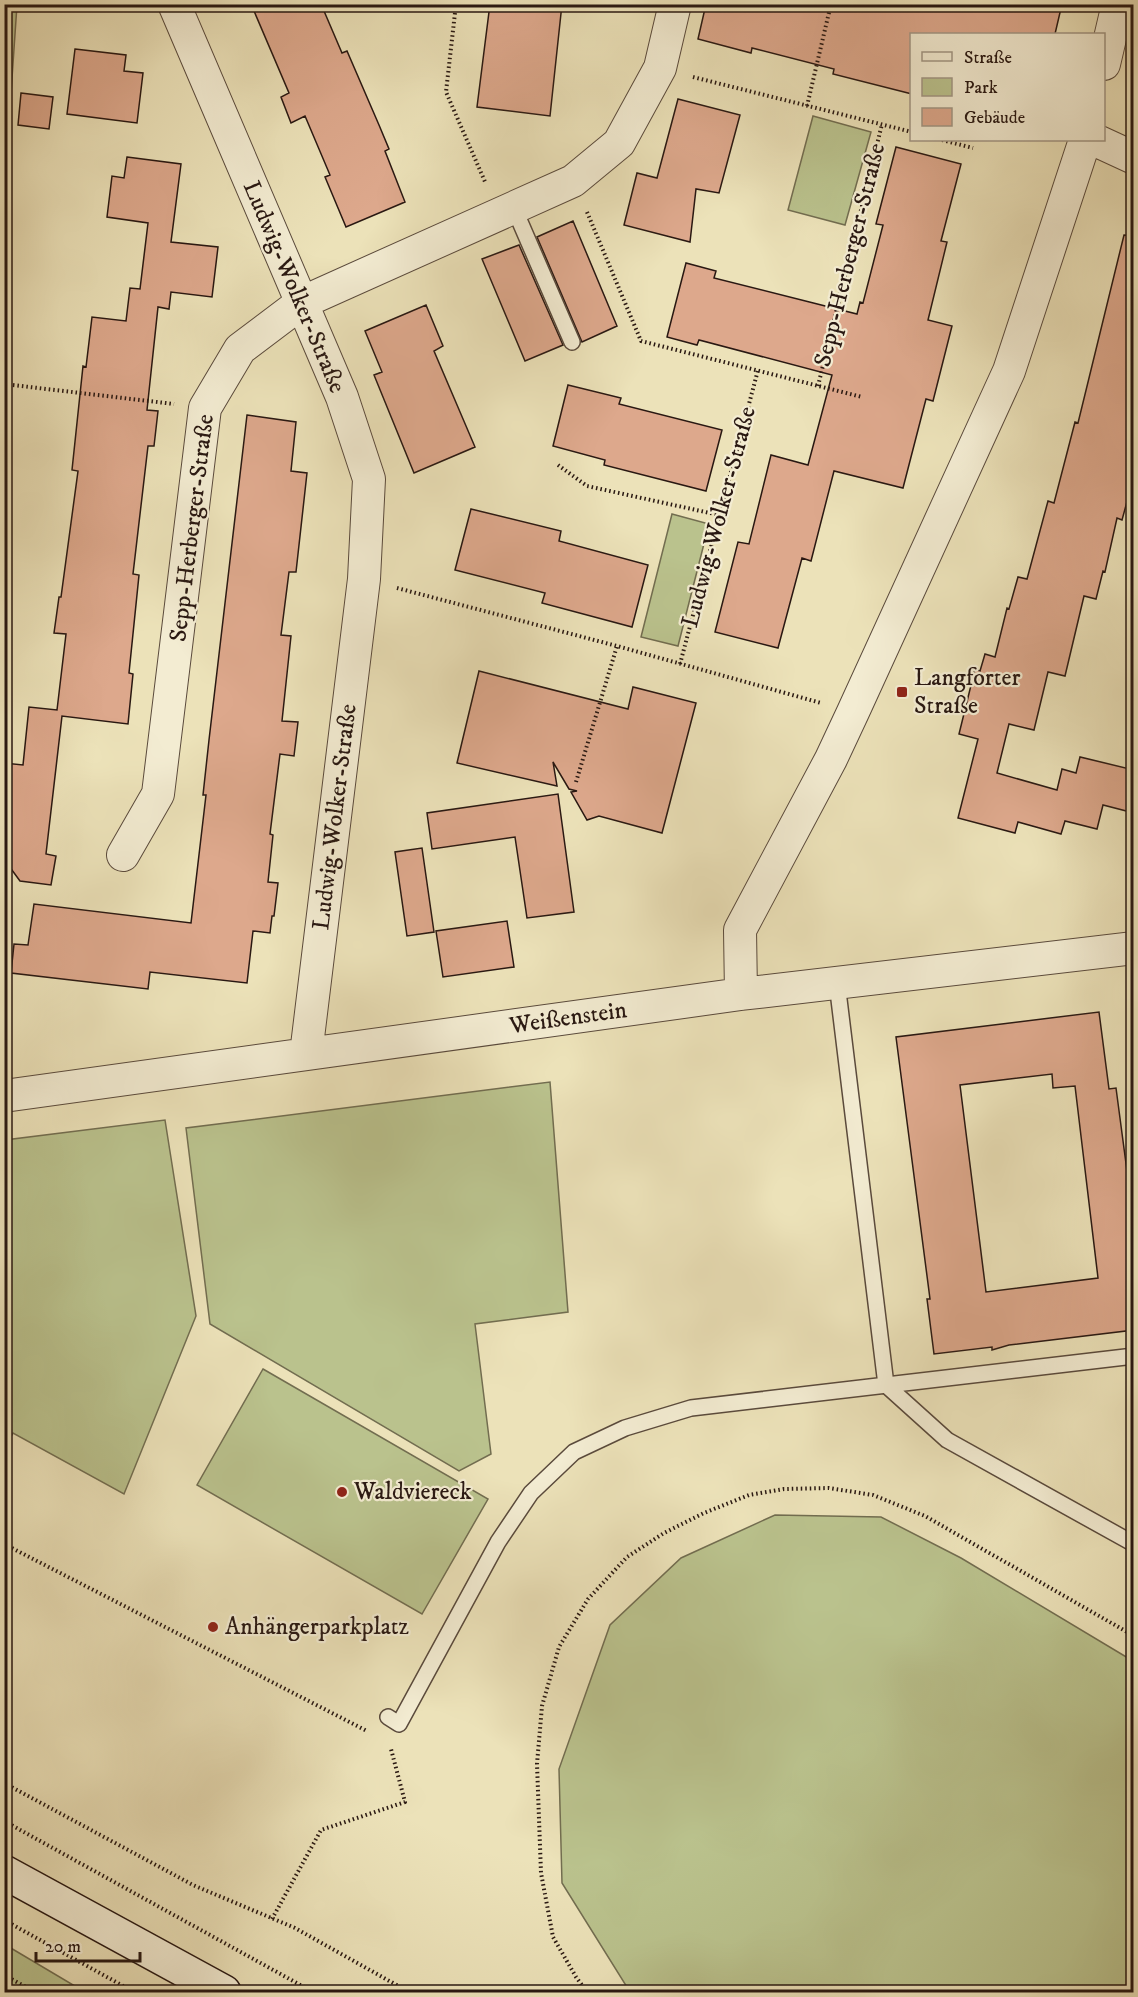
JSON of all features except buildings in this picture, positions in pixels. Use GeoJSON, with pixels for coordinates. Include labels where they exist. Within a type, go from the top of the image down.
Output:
{"type":"FeatureCollection","features":[{"type":"Feature","properties":{"kind":"main road"},"geometry":{"type":"LineString","coordinates":[[4,1872],[224,1992]]}},
{"type":"Feature","properties":{"kind":"street","name":"Ludwig-Wolker-Straße"},"geometry":{"type":"LineString","coordinates":[[174,4],[342,397],[369,479],[364,579],[306,1054]]}},
{"type":"Feature","properties":{"kind":"street","name":"Sepp-Herberger-Straße"},"geometry":{"type":"LineString","coordinates":[[123,855],[158,794],[205,408],[240,349],[301,303],[573,181],[619,143],[660,68],[675,4]]}},
{"type":"Feature","properties":{"kind":"street"},"geometry":{"type":"LineString","coordinates":[[1105,60],[1118,4]]}},
{"type":"Feature","properties":{"kind":"street"},"geometry":{"type":"LineString","coordinates":[[741,994],[740,930],[831,759],[1009,371],[1085,141]]}},
{"type":"Feature","properties":{"kind":"street"},"geometry":{"type":"LineString","coordinates":[[1097,141],[1134,158]]}},
{"type":"Feature","properties":{"kind":"street","name":"Weißenstein"},"geometry":{"type":"LineString","coordinates":[[4,1096],[741,994],[1134,948]]}},
{"type":"Feature","properties":{"kind":"lane"},"geometry":{"type":"LineString","coordinates":[[506,211],[572,342]]}},
{"type":"Feature","properties":{"kind":"lane"},"geometry":{"type":"LineString","coordinates":[[837,983],[886,1385],[947,1440],[1134,1544]]}},
{"type":"Feature","properties":{"kind":"lane"},"geometry":{"type":"LineString","coordinates":[[388,1717],[399,1724],[498,1542],[531,1493],[574,1452],[625,1428],[691,1407],[1134,1356]]}},
{"type":"Feature","properties":{"kind":"path"},"geometry":{"type":"LineString","coordinates":[[456,4],[446,92],[506,211]]}},
{"type":"Feature","properties":{"kind":"path"},"geometry":{"type":"LineString","coordinates":[[807,106],[831,4]]}},
{"type":"Feature","properties":{"kind":"path"},"geometry":{"type":"LineString","coordinates":[[660,68],[910,131]]}},
{"type":"Feature","properties":{"kind":"path","name":"Sepp-Herberger-Straße"},"geometry":{"type":"LineString","coordinates":[[818,386],[882,124]]}},
{"type":"Feature","properties":{"kind":"path"},"geometry":{"type":"LineString","coordinates":[[946,141],[973,148]]}},
{"type":"Feature","properties":{"kind":"path","name":"Sepp-Herberger-Straße"},"geometry":{"type":"LineString","coordinates":[[573,181],[641,341],[862,397]]}},
{"type":"Feature","properties":{"kind":"path","name":"Ludwig-Wolker-Straße"},"geometry":{"type":"LineString","coordinates":[[680,664],[758,370]]}},
{"type":"Feature","properties":{"kind":"path"},"geometry":{"type":"LineString","coordinates":[[4,384],[205,408]]}},
{"type":"Feature","properties":{"kind":"path"},"geometry":{"type":"LineString","coordinates":[[558,465],[587,486],[719,516]]}},
{"type":"Feature","properties":{"kind":"path"},"geometry":{"type":"LineString","coordinates":[[364,579],[853,712]]}},
{"type":"Feature","properties":{"kind":"path"},"geometry":{"type":"LineString","coordinates":[[576,782],[617,646]]}},
{"type":"Feature","properties":{"kind":"path"},"geometry":{"type":"LineString","coordinates":[[587,1992],[553,1937],[541,1873],[537,1764],[542,1706],[559,1647],[588,1599],[627,1557],[664,1533],[749,1495],[784,1489],[829,1488],[873,1495],[925,1516],[1134,1636]]}},
{"type":"Feature","properties":{"kind":"path"},"geometry":{"type":"LineString","coordinates":[[4,1544],[369,1732]]}},
{"type":"Feature","properties":{"kind":"path"},"geometry":{"type":"LineString","coordinates":[[272,1919],[321,1830],[405,1802],[390,1743]]}},
{"type":"Feature","properties":{"kind":"path"},"geometry":{"type":"LineString","coordinates":[[4,1783],[194,1885],[294,1928],[409,1992]]}},
{"type":"Feature","properties":{"kind":"path"},"geometry":{"type":"LineString","coordinates":[[4,1821],[313,1992]]}},
{"type":"Feature","properties":{"kind":"path"},"geometry":{"type":"LineString","coordinates":[[4,1920],[134,1992]]}},
{"type":"Feature","properties":{"kind":"path"},"geometry":{"type":"LineString","coordinates":[[4,1976],[35,1992]]}},
{"type":"Feature","properties":{"kind":"green space"},"geometry":{"type":"Polygon","coordinates":[[[4,5],[17,5],[5,181],[4,5]]]}},
{"type":"Feature","properties":{"kind":"green space"},"geometry":{"type":"Polygon","coordinates":[[[813,116],[871,132],[845,225],[788,210],[813,116]]]}},
{"type":"Feature","properties":{"kind":"green space"},"geometry":{"type":"Polygon","coordinates":[[[672,514],[709,524],[678,646],[641,637],[672,514]]]}},
{"type":"Feature","properties":{"kind":"green space"},"geometry":{"type":"Polygon","coordinates":[[[550,1082],[568,1312],[475,1324],[491,1454],[459,1471],[210,1324],[186,1128],[550,1082]]]}},
{"type":"Feature","properties":{"kind":"green space"},"geometry":{"type":"Polygon","coordinates":[[[165,1120],[196,1316],[124,1494],[13,1433],[5,1449],[5,1140],[165,1120]]]}},
{"type":"Feature","properties":{"kind":"green space","name":"Waldviereck"},"geometry":{"type":"Polygon","coordinates":[[[263,1369],[488,1499],[422,1614],[197,1485],[263,1369]]]}},
{"type":"Feature","properties":{"kind":"green space"},"geometry":{"type":"Polygon","coordinates":[[[775,1515],[881,1517],[961,1558],[1133,1661],[1133,1992],[630,1992],[562,1883],[559,1769],[610,1625],[681,1558],[775,1515]]]}},
{"type":"Feature","properties":{"kind":"green space"},"geometry":{"type":"Polygon","coordinates":[[[4,1944],[85,1992],[5,1992],[4,1944]]]}},
{"type":"Feature","properties":{"kind":"place","name":"Langforter Straße"},"geometry":{"type":"Point","coordinates":[902,692]}},
{"type":"Feature","properties":{"kind":"place","name":"Waldviereck"},"geometry":{"type":"Point","coordinates":[342,1492]}},
{"type":"Feature","properties":{"kind":"place","name":"Anhängerparkplatz"},"geometry":{"type":"Point","coordinates":[213,1627]}}]}
